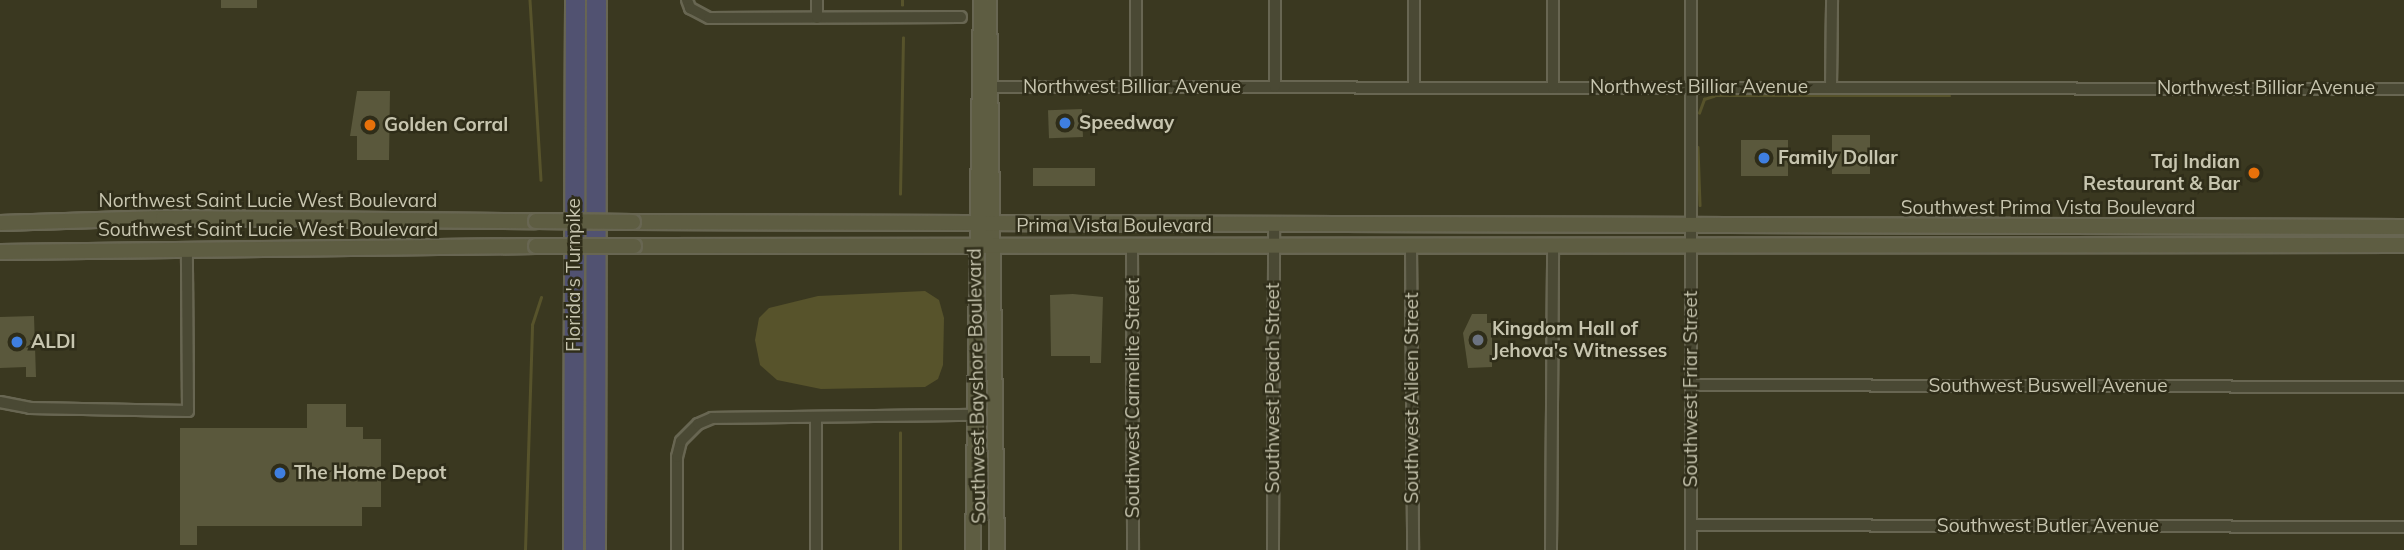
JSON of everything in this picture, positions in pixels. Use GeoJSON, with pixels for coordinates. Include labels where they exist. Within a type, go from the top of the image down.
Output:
{"type":"FeatureCollection","features":[{"type":"Feature","properties":{"kind":"highway","name":"Florida's Turnpike"},"geometry":{"type":"LineString","coordinates":[[573,550],[575,0]]}},
{"type":"Feature","properties":{"kind":"highway","name":"Florida's Turnpike"},"geometry":{"type":"LineString","coordinates":[[594,550],[596,0]]}},
{"type":"Feature","properties":{"kind":"main road","name":"Southwest Bayshore Boulevard"},"geometry":{"type":"LineString","coordinates":[[973,550],[981,0]]}},
{"type":"Feature","properties":{"kind":"main road","name":"Southwest Bayshore Boulevard"},"geometry":{"type":"LineString","coordinates":[[989,0],[994,87],[997,550]]}},
{"type":"Feature","properties":{"kind":"main road","name":"Northwest Saint Lucie West Boulevard"},"geometry":{"type":"LineString","coordinates":[[0,223],[163,218],[536,221]]}},
{"type":"Feature","properties":{"kind":"main road","name":"Prima Vista Boulevard"},"geometry":{"type":"LineString","coordinates":[[536,221],[995,222],[1274,227],[1692,229]]}},
{"type":"Feature","properties":{"kind":"main road","name":"Southwest Prima Vista Boulevard"},"geometry":{"type":"LineString","coordinates":[[1692,229],[2404,227]]}},
{"type":"Feature","properties":{"kind":"main road","name":"Southwest Prima Vista Boulevard"},"geometry":{"type":"LineString","coordinates":[[1692,246],[2404,245]]}},
{"type":"Feature","properties":{"kind":"main road","name":"Prima Vista Boulevard"},"geometry":{"type":"LineString","coordinates":[[536,246],[1692,246]]}},
{"type":"Feature","properties":{"kind":"main road","name":"Southwest Saint Lucie West Boulevard"},"geometry":{"type":"LineString","coordinates":[[0,252],[536,246]]}},
{"type":"Feature","properties":{"kind":"main road"},"geometry":{"type":"LineString","coordinates":[[973,499],[981,510],[981,550]]}},
{"type":"Feature","properties":{"kind":"street"},"geometry":{"type":"LineString","coordinates":[[687,0],[690,8],[709,18],[961,18]]}},
{"type":"Feature","properties":{"kind":"street"},"geometry":{"type":"LineString","coordinates":[[817,0],[817,18]]}},
{"type":"Feature","properties":{"kind":"street"},"geometry":{"type":"LineString","coordinates":[[1136,0],[1136,86]]}},
{"type":"Feature","properties":{"kind":"street"},"geometry":{"type":"LineString","coordinates":[[1275,0],[1275,87]]}},
{"type":"Feature","properties":{"kind":"street"},"geometry":{"type":"LineString","coordinates":[[1414,0],[1414,86]]}},
{"type":"Feature","properties":{"kind":"street"},"geometry":{"type":"LineString","coordinates":[[1553,0],[1553,88]]}},
{"type":"Feature","properties":{"kind":"street","name":"Southwest Friar Street"},"geometry":{"type":"LineString","coordinates":[[1691,0],[1691,550]]}},
{"type":"Feature","properties":{"kind":"street"},"geometry":{"type":"LineString","coordinates":[[1831,87],[1832,0]]}},
{"type":"Feature","properties":{"kind":"street","name":"Northwest Billiar Avenue"},"geometry":{"type":"LineString","coordinates":[[994,87],[2404,89]]}},
{"type":"Feature","properties":{"kind":"street","name":"Southwest Peach Street"},"geometry":{"type":"LineString","coordinates":[[1273,550],[1274,227]]}},
{"type":"Feature","properties":{"kind":"street","name":"Southwest Aileen Street"},"geometry":{"type":"LineString","coordinates":[[1411,245],[1413,550]]}},
{"type":"Feature","properties":{"kind":"street","name":"Southwest Carmelite Street"},"geometry":{"type":"LineString","coordinates":[[1132,246],[1133,550]]}},
{"type":"Feature","properties":{"kind":"street"},"geometry":{"type":"LineString","coordinates":[[1551,550],[1553,246]]}},
{"type":"Feature","properties":{"kind":"street"},"geometry":{"type":"LineString","coordinates":[[0,402],[30,408],[188,411],[187,250]]}},
{"type":"Feature","properties":{"kind":"street","name":"Southwest Buswell Avenue"},"geometry":{"type":"LineString","coordinates":[[1691,386],[2404,387]]}},
{"type":"Feature","properties":{"kind":"street"},"geometry":{"type":"LineString","coordinates":[[677,550],[677,457],[688,432],[712,418],[974,415]]}},
{"type":"Feature","properties":{"kind":"street"},"geometry":{"type":"LineString","coordinates":[[816,418],[816,550]]}},
{"type":"Feature","properties":{"kind":"street","name":"Southwest Butler Avenue"},"geometry":{"type":"LineString","coordinates":[[1691,525],[2404,527]]}},
{"type":"Feature","properties":{"kind":"shaded area"},"geometry":{"type":"Polygon","coordinates":[[[925,291],[939,300],[944,318],[943,365],[938,379],[925,387],[821,389],[777,380],[760,365],[755,340],[759,318],[769,308],[818,296],[925,291]]]}},
{"type":"Feature","properties":{"kind":"building"},"geometry":{"type":"Polygon","coordinates":[[[221,0],[257,0],[257,8],[221,8],[221,0]]]}},
{"type":"Feature","properties":{"kind":"building","name":"Golden Corral"},"geometry":{"type":"Polygon","coordinates":[[[357,91],[390,91],[389,160],[357,160],[357,136],[350,136],[357,91]]]}},
{"type":"Feature","properties":{"kind":"building","name":"Speedway"},"geometry":{"type":"Polygon","coordinates":[[[1082,109],[1083,137],[1049,138],[1048,110],[1082,109]]]}},
{"type":"Feature","properties":{"kind":"building"},"geometry":{"type":"Polygon","coordinates":[[[1832,135],[1870,135],[1870,174],[1832,174],[1832,135]]]}},
{"type":"Feature","properties":{"kind":"building","name":"Family Dollar"},"geometry":{"type":"Polygon","coordinates":[[[1741,140],[1788,140],[1788,176],[1741,176],[1741,140]]]}},
{"type":"Feature","properties":{"kind":"building","name":"Speedway"},"geometry":{"type":"Polygon","coordinates":[[[1033,168],[1095,168],[1095,186],[1033,186],[1033,168]]]}},
{"type":"Feature","properties":{"kind":"building"},"geometry":{"type":"Polygon","coordinates":[[[1050,295],[1103,297],[1101,363],[1090,363],[1090,356],[1051,356],[1050,295]]]}},
{"type":"Feature","properties":{"kind":"building","name":"Kingdom Hall of Jehova's Witnesses"},"geometry":{"type":"Polygon","coordinates":[[[1472,314],[1487,314],[1487,323],[1492,323],[1492,367],[1468,368],[1463,333],[1472,314]]]}},
{"type":"Feature","properties":{"kind":"building","name":"ALDI"},"geometry":{"type":"Polygon","coordinates":[[[34,316],[36,377],[26,377],[26,367],[0,368],[0,317],[34,316]]]}},
{"type":"Feature","properties":{"kind":"building","name":"The Home Depot"},"geometry":{"type":"Polygon","coordinates":[[[307,404],[346,404],[346,427],[363,427],[363,439],[381,439],[381,507],[362,507],[362,526],[197,526],[197,545],[180,545],[180,428],[307,428],[307,404]]]}},
{"type":"Feature","properties":{"kind":"waterway"},"geometry":{"type":"LineString","coordinates":[[530,0],[541,180]]}},
{"type":"Feature","properties":{"kind":"waterway"},"geometry":{"type":"LineString","coordinates":[[902,0],[902,5]]}},
{"type":"Feature","properties":{"kind":"waterway"},"geometry":{"type":"LineString","coordinates":[[900,194],[903,38]]}},
{"type":"Feature","properties":{"kind":"waterway"},"geometry":{"type":"LineString","coordinates":[[1699,113],[1704,99],[1714,96],[1950,96]]}},
{"type":"Feature","properties":{"kind":"waterway"},"geometry":{"type":"LineString","coordinates":[[1698,147],[1700,205]]}},
{"type":"Feature","properties":{"kind":"waterway"},"geometry":{"type":"LineString","coordinates":[[525,550],[532,325],[541,297]]}},
{"type":"Feature","properties":{"kind":"waterway"},"geometry":{"type":"LineString","coordinates":[[900,433],[900,550]]}},
{"type":"Feature","properties":{"kind":"place","name":"Speedway"},"geometry":{"type":"Point","coordinates":[1065,123]}},
{"type":"Feature","properties":{"kind":"place","name":"Golden Corral"},"geometry":{"type":"Point","coordinates":[370,125]}},
{"type":"Feature","properties":{"kind":"place","name":"Family Dollar"},"geometry":{"type":"Point","coordinates":[1764,158]}},
{"type":"Feature","properties":{"kind":"place","name":"Taj Indian Restaurant & Bar"},"geometry":{"type":"Point","coordinates":[2254,173]}},
{"type":"Feature","properties":{"kind":"place","name":"Kingdom Hall of Jehova's Witnesses"},"geometry":{"type":"Point","coordinates":[1478,340]}},
{"type":"Feature","properties":{"kind":"place","name":"ALDI"},"geometry":{"type":"Point","coordinates":[17,342]}},
{"type":"Feature","properties":{"kind":"place","name":"The Home Depot"},"geometry":{"type":"Point","coordinates":[280,473]}}]}
